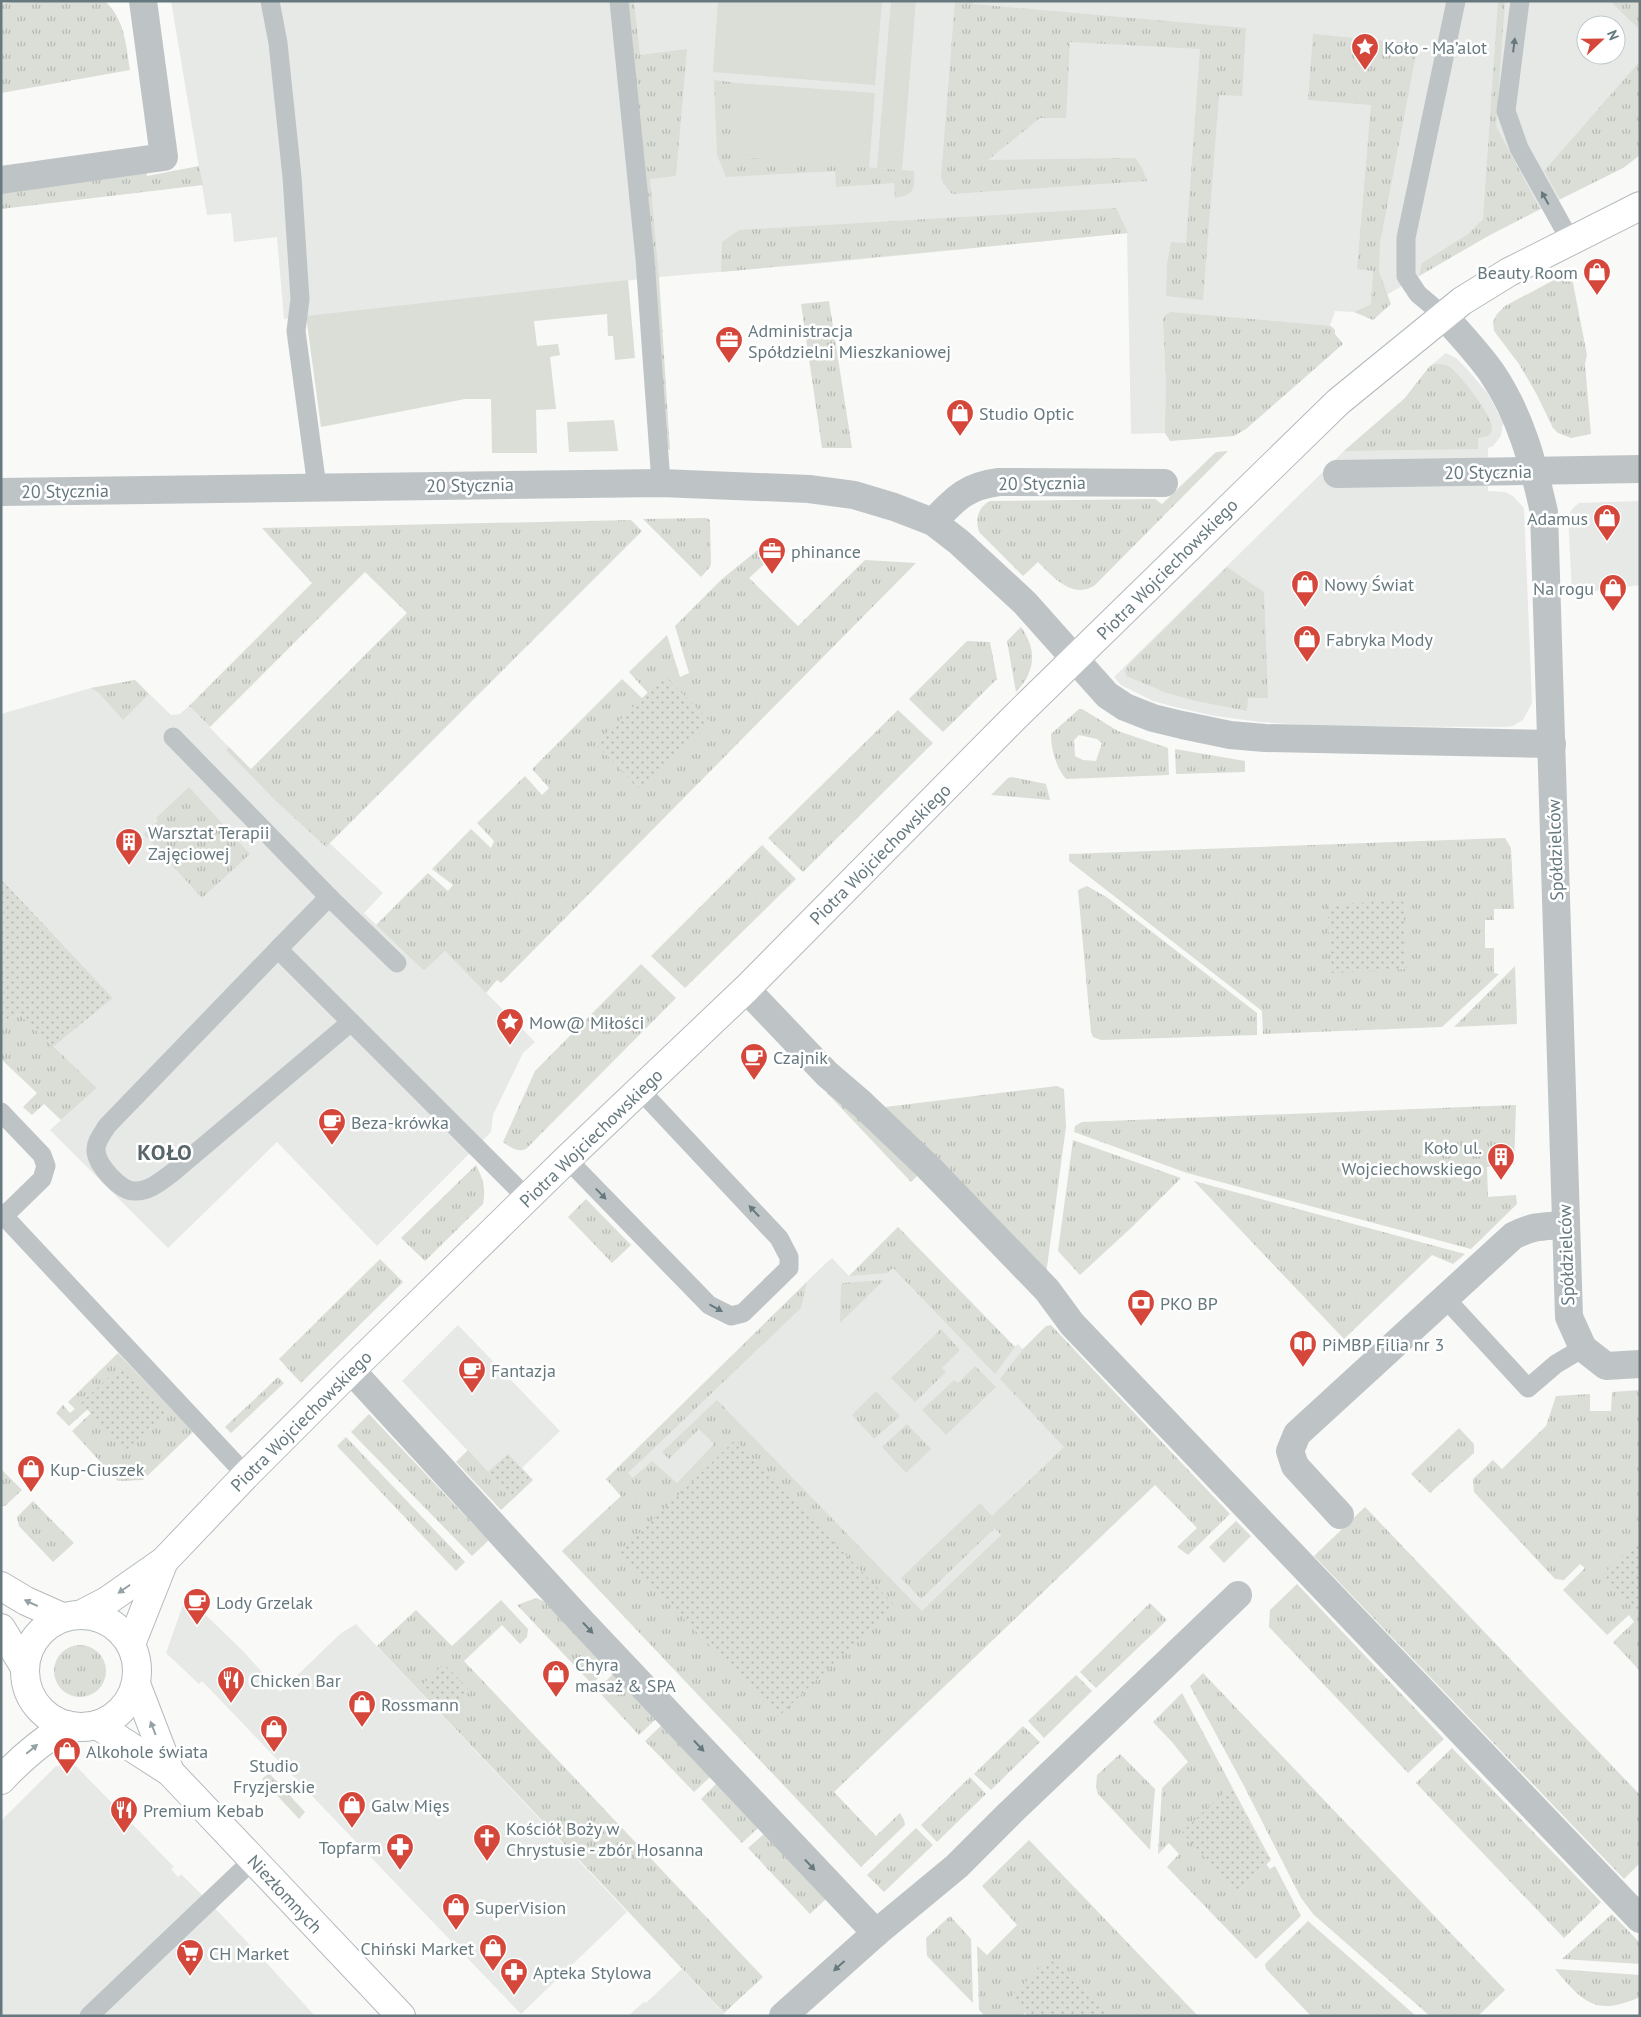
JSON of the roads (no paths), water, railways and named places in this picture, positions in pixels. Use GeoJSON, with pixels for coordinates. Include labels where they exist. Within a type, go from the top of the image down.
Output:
{"type":"FeatureCollection","features":[{"type":"Feature","properties":{"kind":"street"},"geometry":{"type":"LineString","coordinates":[[1,180],[164,157],[142,1]]}},
{"type":"Feature","properties":{"kind":"street","name":"Piotra Wojciechowskiego"},"geometry":{"type":"LineString","coordinates":[[72,1615],[106,1601],[164,1561],[246,1475],[351,1370],[527,1198],[746,989],[1006,726],[1338,402],[1443,315],[1509,272],[1640,206]]}},
{"type":"Feature","properties":{"kind":"street","name":"Spółdzielców"},"geometry":{"type":"LineString","coordinates":[[1443,315],[1492,372],[1508,399],[1523,430],[1544,512],[1569,1317],[1583,1348],[1606,1366],[1640,1364]]}},
{"type":"Feature","properties":{"kind":"street","name":"20 Stycznia"},"geometry":{"type":"LineString","coordinates":[[1337,474],[1640,469]]}},
{"type":"Feature","properties":{"kind":"street","name":"20 Stycznia"},"geometry":{"type":"LineString","coordinates":[[933,522],[963,493],[973,487],[986,484],[999,482],[1164,483]]}},
{"type":"Feature","properties":{"kind":"street","name":"20 Stycznia"},"geometry":{"type":"LineString","coordinates":[[1,492],[661,483],[809,488],[854,495],[894,507],[933,522],[959,542],[1025,603],[1063,643],[1075,660],[1107,695],[1125,707],[1153,718],[1230,735],[1265,738],[1552,744]]}},
{"type":"Feature","properties":{"kind":"street"},"geometry":{"type":"LineString","coordinates":[[746,989],[827,1074],[862,1104],[968,1209],[1046,1290],[1085,1338],[1640,1919]]}},
{"type":"Feature","properties":{"kind":"street"},"geometry":{"type":"LineString","coordinates":[[1340,1515],[1295,1466],[1290,1452],[1297,1434],[1513,1236],[1538,1226],[1565,1225]]}},
{"type":"Feature","properties":{"kind":"street"},"geometry":{"type":"LineString","coordinates":[[351,1370],[555,1592],[876,1934]]}},
{"type":"Feature","properties":{"kind":"street","name":"Piotra Wojciechowskiego"},"geometry":{"type":"LineString","coordinates":[[131,1644],[164,1561]]}},
{"type":"Feature","properties":{"kind":"street"},"geometry":{"type":"LineString","coordinates":[[1,1586],[26,1601],[72,1615],[97,1616],[110,1622],[122,1632],[131,1644],[137,1664],[136,1684],[128,1702],[114,1716],[97,1725],[77,1727],[52,1720],[40,1710],[30,1697],[25,1682],[24,1666],[28,1650],[36,1636],[48,1624],[72,1615]]}},
{"type":"Feature","properties":{"kind":"street"},"geometry":{"type":"LineString","coordinates":[[783,2016],[957,1866],[1238,1595]]}},
{"type":"Feature","properties":{"kind":"street"},"geometry":{"type":"LineString","coordinates":[[1,1628],[24,1666]]}},
{"type":"Feature","properties":{"kind":"street","name":"Niezłomnych"},"geometry":{"type":"LineString","coordinates":[[136,1684],[170,1772]]}},
{"type":"Feature","properties":{"kind":"street"},"geometry":{"type":"LineString","coordinates":[[1,1780],[43,1740],[67,1725]]}},
{"type":"Feature","properties":{"kind":"street","name":"Niezłomnych"},"geometry":{"type":"LineString","coordinates":[[97,1725],[170,1772],[401,2016]]}},
{"type":"Feature","properties":{"kind":"lane"},"geometry":{"type":"LineString","coordinates":[[270,1],[278,43],[292,177],[300,299],[296,331],[317,487]]}},
{"type":"Feature","properties":{"kind":"lane"},"geometry":{"type":"LineString","coordinates":[[619,1],[645,259],[661,483]]}},
{"type":"Feature","properties":{"kind":"lane"},"geometry":{"type":"LineString","coordinates":[[1443,315],[1418,294],[1406,276],[1406,238],[1456,1]]}},
{"type":"Feature","properties":{"kind":"lane"},"geometry":{"type":"LineString","coordinates":[[1520,1],[1506,111],[1519,148],[1570,240]]}},
{"type":"Feature","properties":{"kind":"lane"},"geometry":{"type":"LineString","coordinates":[[173,737],[329,897],[397,963]]}},
{"type":"Feature","properties":{"kind":"lane"},"geometry":{"type":"LineString","coordinates":[[329,897],[107,1126],[99,1138],[96,1150],[99,1164],[120,1185],[134,1192],[152,1188],[351,1022]]}},
{"type":"Feature","properties":{"kind":"lane"},"geometry":{"type":"LineString","coordinates":[[278,949],[527,1198]]}},
{"type":"Feature","properties":{"kind":"lane"},"geometry":{"type":"LineString","coordinates":[[567,1160],[710,1305],[731,1316],[743,1313],[789,1268],[789,1257],[779,1238],[640,1090]]}},
{"type":"Feature","properties":{"kind":"lane"},"geometry":{"type":"LineString","coordinates":[[1,1112],[42,1155],[46,1166],[42,1179],[2,1215],[246,1475]]}},
{"type":"Feature","properties":{"kind":"lane"},"geometry":{"type":"LineString","coordinates":[[1445,1298],[1528,1388],[1556,1364],[1583,1348]]}},
{"type":"Feature","properties":{"kind":"lane"},"geometry":{"type":"LineString","coordinates":[[89,2016],[253,1860]]}},
{"type":"Feature","properties":{"kind":"place","name":"Koło - Ma’alot"},"geometry":{"type":"Point","coordinates":[1365,71]}},
{"type":"Feature","properties":{"kind":"place","name":"Beauty Room"},"geometry":{"type":"Point","coordinates":[1597,296]}},
{"type":"Feature","properties":{"kind":"place","name":"Administracja Spółdzielni Mieszkaniowej"},"geometry":{"type":"Point","coordinates":[729,364]}},
{"type":"Feature","properties":{"kind":"place","name":"Studio Optic"},"geometry":{"type":"Point","coordinates":[960,437]}},
{"type":"Feature","properties":{"kind":"place","name":"Adamus"},"geometry":{"type":"Point","coordinates":[1607,542]}},
{"type":"Feature","properties":{"kind":"place","name":"phinance"},"geometry":{"type":"Point","coordinates":[772,575]}},
{"type":"Feature","properties":{"kind":"place","name":"Nowy Świat"},"geometry":{"type":"Point","coordinates":[1305,608]}},
{"type":"Feature","properties":{"kind":"place","name":"Na rogu"},"geometry":{"type":"Point","coordinates":[1613,612]}},
{"type":"Feature","properties":{"kind":"place","name":"Fabryka Mody"},"geometry":{"type":"Point","coordinates":[1307,663]}},
{"type":"Feature","properties":{"kind":"place","name":"Warsztat Terapii Zajęciowej"},"geometry":{"type":"Point","coordinates":[129,866]}},
{"type":"Feature","properties":{"kind":"place","name":"Mow@ Miłości"},"geometry":{"type":"Point","coordinates":[510,1046]}},
{"type":"Feature","properties":{"kind":"place","name":"Czajnik"},"geometry":{"type":"Point","coordinates":[754,1081]}},
{"type":"Feature","properties":{"kind":"place","name":"Beza-krówka"},"geometry":{"type":"Point","coordinates":[332,1146]}},
{"type":"Feature","properties":{"kind":"place","name":"Koło ul. Wojciechowskiego"},"geometry":{"type":"Point","coordinates":[1501,1181]}},
{"type":"Feature","properties":{"kind":"place","name":"PKO BP"},"geometry":{"type":"Point","coordinates":[1141,1327]}},
{"type":"Feature","properties":{"kind":"place","name":"PiMBP Filia nr 3"},"geometry":{"type":"Point","coordinates":[1303,1368]}},
{"type":"Feature","properties":{"kind":"place","name":"Fantazja"},"geometry":{"type":"Point","coordinates":[472,1394]}},
{"type":"Feature","properties":{"kind":"place","name":"Kup-Ciuszek"},"geometry":{"type":"Point","coordinates":[31,1493]}},
{"type":"Feature","properties":{"kind":"place","name":"Lody Grzelak"},"geometry":{"type":"Point","coordinates":[197,1626]}},
{"type":"Feature","properties":{"kind":"place","name":"Chyra masaż & SPA"},"geometry":{"type":"Point","coordinates":[556,1698]}},
{"type":"Feature","properties":{"kind":"place","name":"Chicken Bar"},"geometry":{"type":"Point","coordinates":[231,1704]}},
{"type":"Feature","properties":{"kind":"place","name":"Rossmann"},"geometry":{"type":"Point","coordinates":[362,1728]}},
{"type":"Feature","properties":{"kind":"place","name":"Studio Fryzjerskie"},"geometry":{"type":"Point","coordinates":[274,1753]}},
{"type":"Feature","properties":{"kind":"place","name":"Alkohole świata"},"geometry":{"type":"Point","coordinates":[67,1775]}},
{"type":"Feature","properties":{"kind":"place","name":"Galw Mięs"},"geometry":{"type":"Point","coordinates":[352,1829]}},
{"type":"Feature","properties":{"kind":"place","name":"Premium Kebab"},"geometry":{"type":"Point","coordinates":[124,1834]}},
{"type":"Feature","properties":{"kind":"place","name":"Kościół Boży w Chrystusie - zbór Hosanna"},"geometry":{"type":"Point","coordinates":[487,1862]}},
{"type":"Feature","properties":{"kind":"place","name":"Topfarm"},"geometry":{"type":"Point","coordinates":[400,1871]}},
{"type":"Feature","properties":{"kind":"place","name":"SuperVision"},"geometry":{"type":"Point","coordinates":[456,1931]}},
{"type":"Feature","properties":{"kind":"place","name":"Chiński Market"},"geometry":{"type":"Point","coordinates":[493,1972]}},
{"type":"Feature","properties":{"kind":"place","name":"CH Market"},"geometry":{"type":"Point","coordinates":[190,1977]}},
{"type":"Feature","properties":{"kind":"place","name":"Apteka Stylowa"},"geometry":{"type":"Point","coordinates":[514,1996]}},
{"type":"Feature","properties":{"kind":"district","name":"KOŁO"},"geometry":{"type":"Point","coordinates":[165,1152]}}]}
